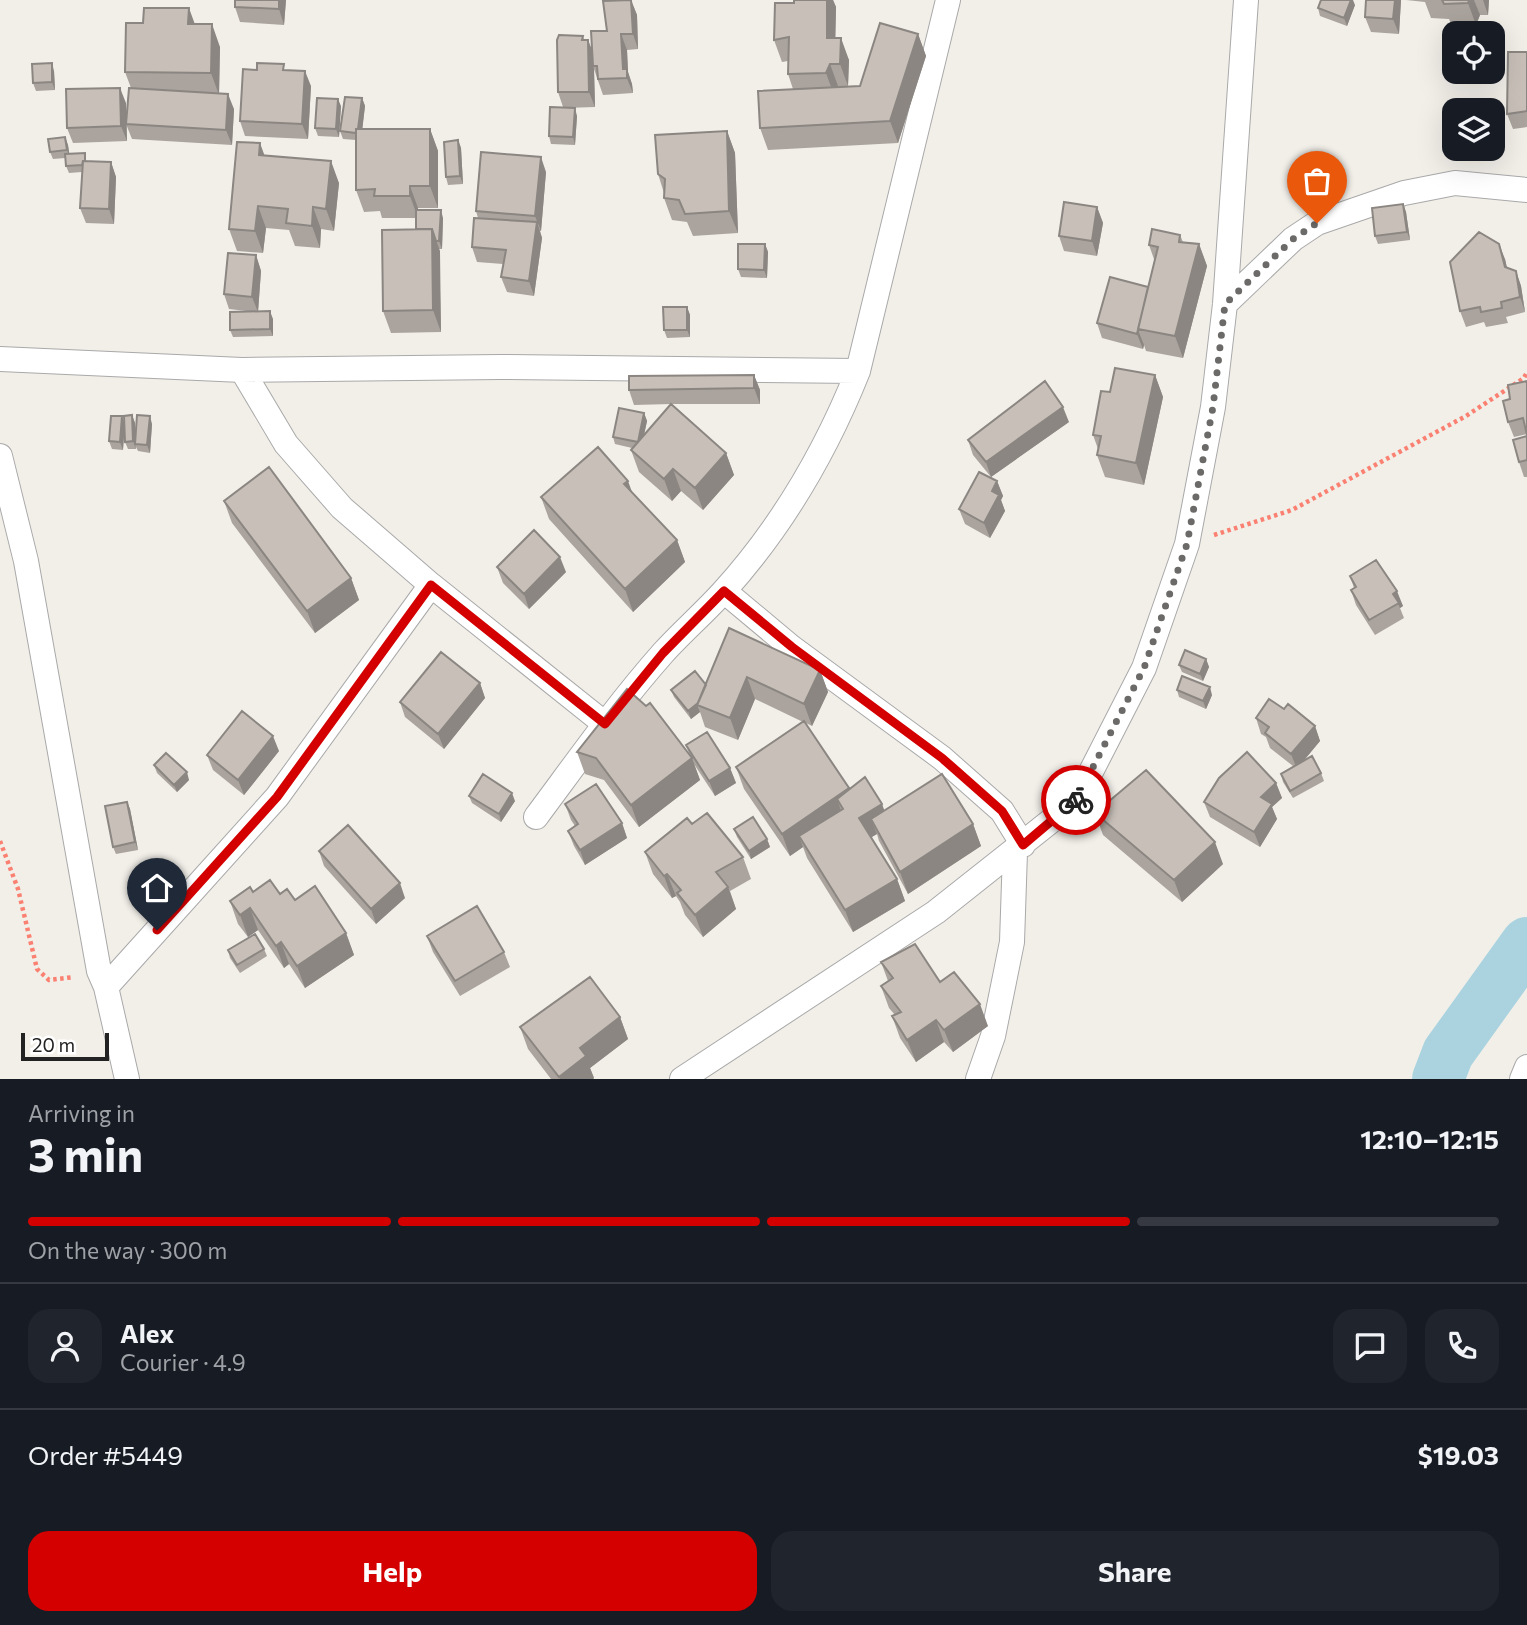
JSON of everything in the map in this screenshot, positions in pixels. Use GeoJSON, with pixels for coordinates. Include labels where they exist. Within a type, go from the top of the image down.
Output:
{"type":"FeatureCollection","features":[{"type":"Feature","properties":{"kind":"street"},"geometry":{"type":"LineString","coordinates":[[536,817],[605,724],[663,653],[724,591],[785,513],[837,422],[858,371],[948,0]]}},
{"type":"Feature","properties":{"kind":"street"},"geometry":{"type":"LineString","coordinates":[[681,1079],[936,912],[1076,802],[1144,668],[1187,544],[1213,407],[1225,304],[1246,0]]}},
{"type":"Feature","properties":{"kind":"street"},"geometry":{"type":"LineString","coordinates":[[1225,304],[1293,239],[1317,223],[1404,193],[1455,183],[1527,190]]}},
{"type":"Feature","properties":{"kind":"street"},"geometry":{"type":"LineString","coordinates":[[0,359],[242,370],[500,367],[858,371]]}},
{"type":"Feature","properties":{"kind":"street"},"geometry":{"type":"LineString","coordinates":[[242,370],[286,444],[341,508],[431,585],[605,724]]}},
{"type":"Feature","properties":{"kind":"street"},"geometry":{"type":"LineString","coordinates":[[0,456],[26,561],[102,979],[127,1079]]}},
{"type":"Feature","properties":{"kind":"street"},"geometry":{"type":"LineString","coordinates":[[102,979],[277,797],[431,585]]}},
{"type":"Feature","properties":{"kind":"street"},"geometry":{"type":"LineString","coordinates":[[724,591],[792,647],[942,758],[1002,811],[1019,849],[1012,942],[993,1036],[978,1079]]}},
{"type":"Feature","properties":{"kind":"street"},"geometry":{"type":"LineString","coordinates":[[1522,1079],[1527,1067]]}},
{"type":"Feature","properties":{"kind":"path"},"geometry":{"type":"LineString","coordinates":[[1187,544],[1292,510],[1466,416],[1524,378],[1527,372]]}},
{"type":"Feature","properties":{"kind":"path"},"geometry":{"type":"LineString","coordinates":[[0,841],[18,889],[37,969],[49,980],[102,979]]}},
{"type":"Feature","properties":{"kind":"building"},"geometry":{"type":"Polygon","coordinates":[[[235,0],[279,0],[279,9],[235,7],[235,0]]]}},
{"type":"Feature","properties":{"kind":"building"},"geometry":{"type":"Polygon","coordinates":[[[631,0],[633,34],[621,34],[623,69],[627,69],[627,78],[598,79],[597,66],[593,66],[591,31],[607,31],[603,1],[631,0]]]}},
{"type":"Feature","properties":{"kind":"building"},"geometry":{"type":"Polygon","coordinates":[[[794,0],[827,0],[827,38],[841,38],[840,64],[830,64],[826,73],[788,74],[789,37],[774,40],[775,3],[794,3],[794,0]]]}},
{"type":"Feature","properties":{"kind":"building"},"geometry":{"type":"Polygon","coordinates":[[[1321,0],[1351,0],[1344,18],[1318,8],[1321,0]]]}},
{"type":"Feature","properties":{"kind":"building"},"geometry":{"type":"Polygon","coordinates":[[[1366,0],[1395,0],[1393,19],[1365,17],[1366,0]]]}},
{"type":"Feature","properties":{"kind":"building"},"geometry":{"type":"Polygon","coordinates":[[[1442,0],[1469,0],[1468,3],[1444,4],[1442,0]]]}},
{"type":"Feature","properties":{"kind":"building"},"geometry":{"type":"Polygon","coordinates":[[[144,8],[189,8],[188,24],[212,24],[211,73],[125,72],[126,23],[143,23],[144,8]]]}},
{"type":"Feature","properties":{"kind":"building"},"geometry":{"type":"Polygon","coordinates":[[[880,23],[918,34],[890,121],[760,128],[758,91],[860,86],[880,23]]]}},
{"type":"Feature","properties":{"kind":"building"},"geometry":{"type":"Polygon","coordinates":[[[559,35],[583,36],[582,40],[588,40],[589,92],[558,92],[559,35]]]}},
{"type":"Feature","properties":{"kind":"building"},"geometry":{"type":"Polygon","coordinates":[[[1508,52],[1527,52],[1527,111],[1507,114],[1508,52]]]}},
{"type":"Feature","properties":{"kind":"building"},"geometry":{"type":"Polygon","coordinates":[[[52,63],[52,82],[33,83],[32,64],[52,63]]]}},
{"type":"Feature","properties":{"kind":"building"},"geometry":{"type":"Polygon","coordinates":[[[257,63],[284,64],[283,70],[305,71],[302,124],[240,121],[243,69],[257,70],[257,63]]]}},
{"type":"Feature","properties":{"kind":"building"},"geometry":{"type":"Polygon","coordinates":[[[120,88],[121,126],[67,128],[66,89],[120,88]]]}},
{"type":"Feature","properties":{"kind":"building"},"geometry":{"type":"Polygon","coordinates":[[[129,88],[228,94],[226,130],[126,124],[129,88]]]}},
{"type":"Feature","properties":{"kind":"building"},"geometry":{"type":"Polygon","coordinates":[[[345,97],[362,98],[356,133],[340,131],[345,97]]]}},
{"type":"Feature","properties":{"kind":"building"},"geometry":{"type":"Polygon","coordinates":[[[317,98],[338,99],[336,129],[315,128],[317,98]]]}},
{"type":"Feature","properties":{"kind":"building"},"geometry":{"type":"Polygon","coordinates":[[[550,107],[575,108],[573,137],[549,136],[550,107]]]}},
{"type":"Feature","properties":{"kind":"building"},"geometry":{"type":"Polygon","coordinates":[[[356,129],[430,129],[430,186],[410,186],[410,196],[374,196],[375,189],[356,190],[356,129]]]}},
{"type":"Feature","properties":{"kind":"building"},"geometry":{"type":"Polygon","coordinates":[[[727,131],[729,211],[685,214],[679,200],[664,198],[665,179],[658,174],[655,135],[727,131]]]}},
{"type":"Feature","properties":{"kind":"building"},"geometry":{"type":"Polygon","coordinates":[[[65,137],[67,150],[50,152],[48,139],[65,137]]]}},
{"type":"Feature","properties":{"kind":"building"},"geometry":{"type":"Polygon","coordinates":[[[458,140],[460,176],[446,177],[444,142],[458,140]]]}},
{"type":"Feature","properties":{"kind":"building"},"geometry":{"type":"Polygon","coordinates":[[[237,142],[260,143],[259,155],[331,161],[326,209],[313,207],[312,226],[286,223],[288,209],[258,206],[255,231],[229,229],[237,142]]]}},
{"type":"Feature","properties":{"kind":"building"},"geometry":{"type":"Polygon","coordinates":[[[481,152],[541,157],[535,216],[476,211],[481,152]]]}},
{"type":"Feature","properties":{"kind":"building"},"geometry":{"type":"Polygon","coordinates":[[[85,153],[82,165],[66,166],[65,154],[85,153]]]}},
{"type":"Feature","properties":{"kind":"building"},"geometry":{"type":"Polygon","coordinates":[[[83,161],[111,162],[109,209],[80,208],[83,161]]]}},
{"type":"Feature","properties":{"kind":"building"},"geometry":{"type":"Polygon","coordinates":[[[1064,202],[1097,207],[1092,241],[1059,236],[1064,202]]]}},
{"type":"Feature","properties":{"kind":"building"},"geometry":{"type":"Polygon","coordinates":[[[1403,204],[1407,232],[1375,236],[1372,208],[1403,204]]]}},
{"type":"Feature","properties":{"kind":"building"},"geometry":{"type":"Polygon","coordinates":[[[416,210],[441,210],[439,241],[436,241],[432,229],[416,229],[416,210]]]}},
{"type":"Feature","properties":{"kind":"building"},"geometry":{"type":"Polygon","coordinates":[[[474,218],[537,222],[529,281],[501,277],[506,250],[472,247],[474,218]]]}},
{"type":"Feature","properties":{"kind":"building"},"geometry":{"type":"Polygon","coordinates":[[[432,229],[433,310],[383,311],[382,230],[432,229]]]}},
{"type":"Feature","properties":{"kind":"building"},"geometry":{"type":"Polygon","coordinates":[[[1152,229],[1180,235],[1179,242],[1199,244],[1175,336],[1138,329],[1158,247],[1149,245],[1152,229]]]}},
{"type":"Feature","properties":{"kind":"building"},"geometry":{"type":"Polygon","coordinates":[[[1479,232],[1499,244],[1505,267],[1516,271],[1520,297],[1501,302],[1502,308],[1481,312],[1480,307],[1460,311],[1450,262],[1479,232]]]}},
{"type":"Feature","properties":{"kind":"building"},"geometry":{"type":"Polygon","coordinates":[[[738,244],[765,244],[764,270],[738,269],[738,244]]]}},
{"type":"Feature","properties":{"kind":"building"},"geometry":{"type":"Polygon","coordinates":[[[228,253],[256,255],[252,297],[224,294],[228,253]]]}},
{"type":"Feature","properties":{"kind":"building"},"geometry":{"type":"Polygon","coordinates":[[[1110,277],[1148,287],[1137,334],[1097,323],[1110,277]]]}},
{"type":"Feature","properties":{"kind":"building"},"geometry":{"type":"Polygon","coordinates":[[[663,307],[687,307],[687,330],[664,330],[663,307]]]}},
{"type":"Feature","properties":{"kind":"building"},"geometry":{"type":"Polygon","coordinates":[[[270,311],[270,329],[230,330],[230,312],[270,311]]]}},
{"type":"Feature","properties":{"kind":"building"},"geometry":{"type":"Polygon","coordinates":[[[1115,368],[1155,375],[1136,463],[1097,455],[1101,436],[1093,435],[1101,391],[1110,392],[1115,368]]]}},
{"type":"Feature","properties":{"kind":"building"},"geometry":{"type":"Polygon","coordinates":[[[754,375],[754,388],[629,390],[629,376],[754,375]]]}},
{"type":"Feature","properties":{"kind":"building"},"geometry":{"type":"Polygon","coordinates":[[[1045,381],[1063,407],[986,462],[968,440],[1045,381]]]}},
{"type":"Feature","properties":{"kind":"building"},"geometry":{"type":"Polygon","coordinates":[[[1527,381],[1527,435],[1523,418],[1508,422],[1503,401],[1510,399],[1508,385],[1527,381]]]}},
{"type":"Feature","properties":{"kind":"building"},"geometry":{"type":"Polygon","coordinates":[[[671,404],[726,453],[695,488],[673,469],[664,479],[631,450],[671,404]]]}},
{"type":"Feature","properties":{"kind":"building"},"geometry":{"type":"Polygon","coordinates":[[[619,408],[644,413],[638,442],[613,437],[619,408]]]}},
{"type":"Feature","properties":{"kind":"building"},"geometry":{"type":"Polygon","coordinates":[[[132,415],[133,441],[125,442],[124,416],[132,415]]]}},
{"type":"Feature","properties":{"kind":"building"},"geometry":{"type":"Polygon","coordinates":[[[137,415],[150,416],[147,445],[135,444],[137,415]]]}},
{"type":"Feature","properties":{"kind":"building"},"geometry":{"type":"Polygon","coordinates":[[[111,416],[122,416],[120,442],[109,441],[111,416]]]}},
{"type":"Feature","properties":{"kind":"building"},"geometry":{"type":"Polygon","coordinates":[[[1527,436],[1527,460],[1519,462],[1513,440],[1527,436]]]}},
{"type":"Feature","properties":{"kind":"building"},"geometry":{"type":"Polygon","coordinates":[[[598,447],[628,481],[624,484],[677,540],[625,589],[541,497],[598,447]]]}},
{"type":"Feature","properties":{"kind":"building"},"geometry":{"type":"Polygon","coordinates":[[[269,467],[351,578],[307,611],[224,501],[269,467]]]}},
{"type":"Feature","properties":{"kind":"building"},"geometry":{"type":"Polygon","coordinates":[[[979,472],[997,481],[992,491],[999,495],[984,523],[959,509],[979,472]]]}},
{"type":"Feature","properties":{"kind":"building"},"geometry":{"type":"Polygon","coordinates":[[[534,530],[560,557],[524,594],[497,567],[534,530]]]}},
{"type":"Feature","properties":{"kind":"building"},"geometry":{"type":"Polygon","coordinates":[[[1376,560],[1397,591],[1393,594],[1399,603],[1369,620],[1351,590],[1356,587],[1350,576],[1376,560]]]}},
{"type":"Feature","properties":{"kind":"building"},"geometry":{"type":"Polygon","coordinates":[[[729,628],[820,670],[804,704],[747,677],[730,718],[697,705],[729,628]]]}},
{"type":"Feature","properties":{"kind":"building"},"geometry":{"type":"Polygon","coordinates":[[[1185,650],[1206,659],[1200,674],[1179,665],[1185,650]]]}},
{"type":"Feature","properties":{"kind":"building"},"geometry":{"type":"Polygon","coordinates":[[[441,652],[480,683],[438,734],[400,702],[441,652]]]}},
{"type":"Feature","properties":{"kind":"building"},"geometry":{"type":"Polygon","coordinates":[[[695,671],[706,685],[698,703],[688,711],[671,690],[695,671]]]}},
{"type":"Feature","properties":{"kind":"building"},"geometry":{"type":"Polygon","coordinates":[[[1182,676],[1210,687],[1203,701],[1177,690],[1182,676]]]}},
{"type":"Feature","properties":{"kind":"building"},"geometry":{"type":"Polygon","coordinates":[[[627,689],[646,706],[650,703],[692,758],[631,805],[596,758],[577,752],[627,689]]]}},
{"type":"Feature","properties":{"kind":"building"},"geometry":{"type":"Polygon","coordinates":[[[1269,699],[1284,709],[1288,704],[1315,726],[1291,754],[1265,733],[1269,727],[1256,718],[1269,699]]]}},
{"type":"Feature","properties":{"kind":"building"},"geometry":{"type":"Polygon","coordinates":[[[242,711],[273,736],[238,780],[207,755],[242,711]]]}},
{"type":"Feature","properties":{"kind":"building"},"geometry":{"type":"Polygon","coordinates":[[[804,721],[849,788],[782,834],[736,767],[804,721]]]}},
{"type":"Feature","properties":{"kind":"building"},"geometry":{"type":"Polygon","coordinates":[[[707,732],[730,768],[709,781],[686,745],[707,732]]]}},
{"type":"Feature","properties":{"kind":"building"},"geometry":{"type":"Polygon","coordinates":[[[1247,752],[1276,783],[1261,797],[1272,804],[1254,832],[1204,802],[1219,778],[1247,752]]]}},
{"type":"Feature","properties":{"kind":"building"},"geometry":{"type":"Polygon","coordinates":[[[166,753],[187,772],[174,785],[154,765],[166,753]]]}},
{"type":"Feature","properties":{"kind":"building"},"geometry":{"type":"Polygon","coordinates":[[[1312,756],[1321,773],[1290,791],[1281,774],[1312,756]]]}},
{"type":"Feature","properties":{"kind":"building"},"geometry":{"type":"Polygon","coordinates":[[[1146,770],[1215,842],[1174,880],[1095,813],[1146,770]]]}},
{"type":"Feature","properties":{"kind":"building"},"geometry":{"type":"Polygon","coordinates":[[[483,774],[512,793],[499,814],[469,796],[483,774]]]}},
{"type":"Feature","properties":{"kind":"building"},"geometry":{"type":"Polygon","coordinates":[[[942,774],[973,824],[900,872],[871,819],[942,774]]]}},
{"type":"Feature","properties":{"kind":"building"},"geometry":{"type":"Polygon","coordinates":[[[865,777],[882,804],[859,818],[897,879],[845,910],[799,836],[843,809],[837,799],[865,777]]]}},
{"type":"Feature","properties":{"kind":"building"},"geometry":{"type":"Polygon","coordinates":[[[596,784],[622,823],[580,850],[568,831],[578,824],[565,804],[596,784]]]}},
{"type":"Feature","properties":{"kind":"building"},"geometry":{"type":"Polygon","coordinates":[[[127,802],[135,842],[113,847],[105,806],[127,802]]]}},
{"type":"Feature","properties":{"kind":"building"},"geometry":{"type":"Polygon","coordinates":[[[707,813],[743,857],[716,872],[728,887],[695,915],[677,893],[681,890],[667,874],[664,876],[645,852],[687,818],[692,824],[707,813]]]}},
{"type":"Feature","properties":{"kind":"building"},"geometry":{"type":"Polygon","coordinates":[[[753,817],[767,839],[749,851],[734,829],[753,817]]]}},
{"type":"Feature","properties":{"kind":"building"},"geometry":{"type":"Polygon","coordinates":[[[348,825],[400,883],[371,909],[319,851],[348,825]]]}},
{"type":"Feature","properties":{"kind":"building"},"geometry":{"type":"Polygon","coordinates":[[[270,880],[280,894],[287,889],[295,900],[315,886],[346,933],[297,966],[281,942],[276,946],[250,908],[240,915],[230,901],[250,887],[253,892],[270,880]]]}},
{"type":"Feature","properties":{"kind":"building"},"geometry":{"type":"Polygon","coordinates":[[[477,906],[504,952],[455,981],[427,936],[477,906]]]}},
{"type":"Feature","properties":{"kind":"building"},"geometry":{"type":"Polygon","coordinates":[[[255,934],[264,949],[237,965],[228,950],[255,934]]]}},
{"type":"Feature","properties":{"kind":"building"},"geometry":{"type":"Polygon","coordinates":[[[915,944],[940,982],[954,972],[980,1004],[944,1030],[936,1020],[907,1040],[892,1016],[901,1012],[881,986],[893,978],[881,962],[915,944]]]}},
{"type":"Feature","properties":{"kind":"building"},"geometry":{"type":"Polygon","coordinates":[[[590,977],[620,1017],[580,1048],[586,1056],[559,1077],[520,1027],[590,977]]]}},
{"type":"Feature","properties":{"kind":"waterway"},"geometry":{"type":"LineString","coordinates":[[1438,1079],[1448,1053],[1527,943]]}},
{"type":"Feature","properties":{"kind":"way so far"},"geometry":{"type":"LineString","coordinates":[[1076,800],[1144,668],[1187,544],[1213,407],[1225,304],[1293,239],[1317,223]]}},
{"type":"Feature","properties":{"kind":"route"},"geometry":{"type":"LineString","coordinates":[[157,930],[277,797],[431,585],[605,724],[663,653],[724,591],[792,647],[942,758],[979,789],[1002,811],[1023,845],[1076,800]]}}]}
